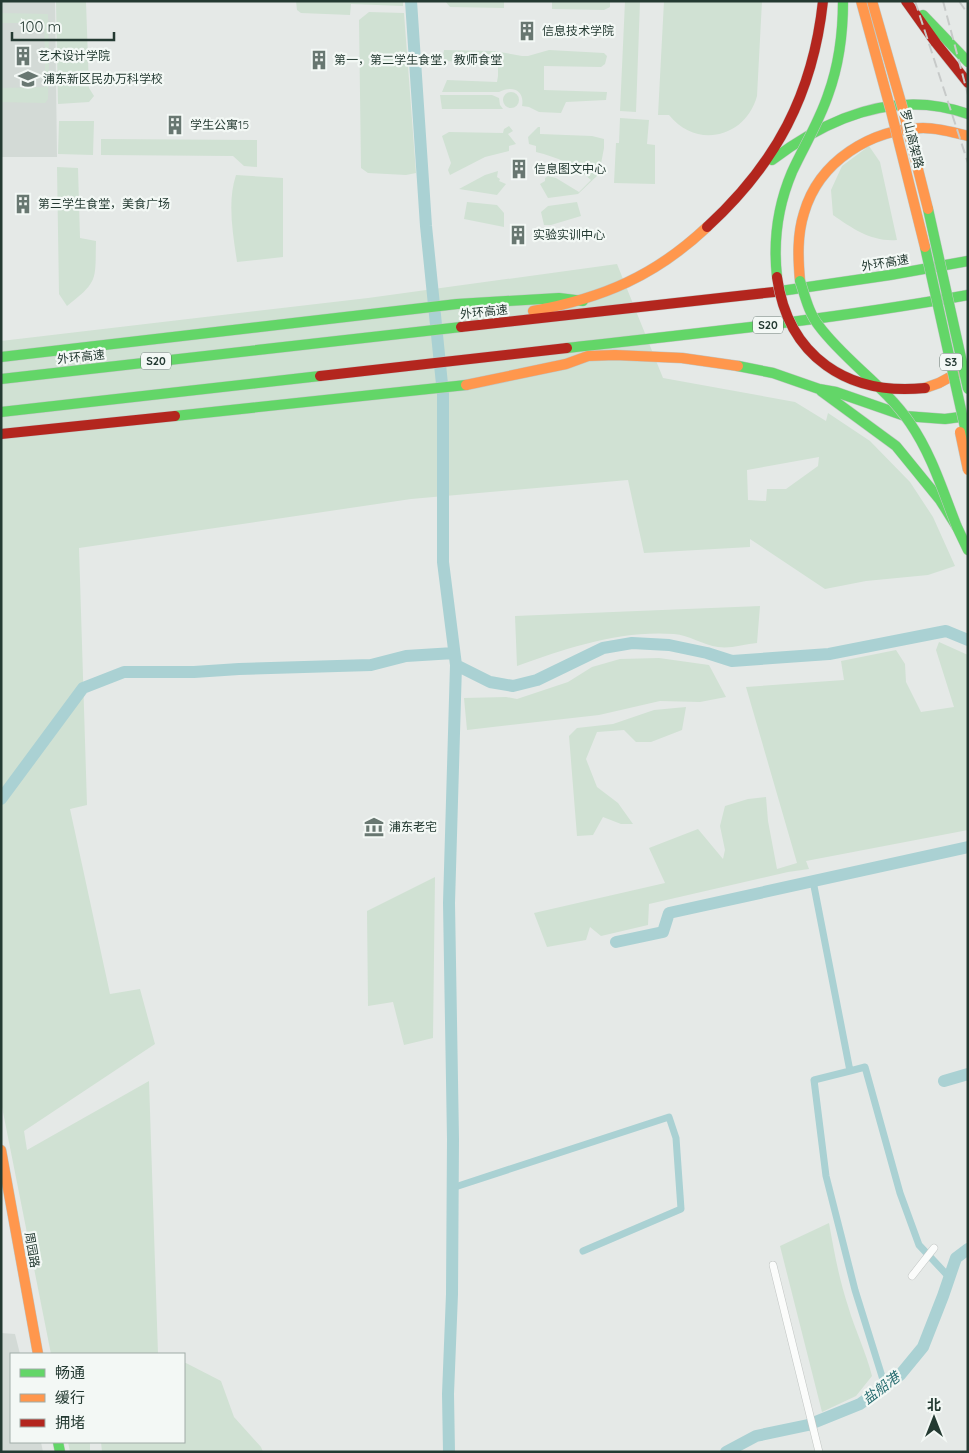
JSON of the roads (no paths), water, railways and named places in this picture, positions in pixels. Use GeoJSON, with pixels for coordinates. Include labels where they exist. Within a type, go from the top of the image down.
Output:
{"type":"FeatureCollection","features":[{"type":"Feature","properties":{"kind":"main road"},"geometry":{"type":"LineString","coordinates":[[757,174],[779,142],[802,96],[814,60],[823,1]]}},
{"type":"Feature","properties":{"kind":"main road"},"geometry":{"type":"LineString","coordinates":[[843,1],[840,48],[832,84],[814,129],[792,174],[779,216],[776,258],[781,294],[788,317],[800,338],[816,357],[837,374],[859,384],[896,391],[925,388],[950,378],[968,366]]}},
{"type":"Feature","properties":{"kind":"main road"},"geometry":{"type":"LineString","coordinates":[[856,1],[887,109],[913,213],[968,470]]}},
{"type":"Feature","properties":{"kind":"main road","name":"罗山高架路"},"geometry":{"type":"LineString","coordinates":[[861,1],[939,282]]}},
{"type":"Feature","properties":{"kind":"main road","name":"罗山高架路"},"geometry":{"type":"LineString","coordinates":[[872,1],[902,106],[939,282]]}},
{"type":"Feature","properties":{"kind":"main road"},"geometry":{"type":"LineString","coordinates":[[876,1],[905,101],[932,209],[968,371]]}},
{"type":"Feature","properties":{"kind":"main road"},"geometry":{"type":"LineString","coordinates":[[906,1],[924,28],[968,83]]}},
{"type":"Feature","properties":{"kind":"main road"},"geometry":{"type":"LineString","coordinates":[[911,1],[968,62]]}},
{"type":"Feature","properties":{"kind":"main road"},"geometry":{"type":"LineString","coordinates":[[510,322],[524,312],[603,294],[638,278],[677,254],[711,224],[757,174],[791,145],[819,127],[839,118],[881,108],[916,104],[944,106],[968,114]]}},
{"type":"Feature","properties":{"kind":"main road"},"geometry":{"type":"LineString","coordinates":[[968,136],[932,127],[907,128],[882,133],[856,145],[836,161],[820,180],[806,205],[800,232],[798,257],[800,281],[807,303],[818,325],[887,394],[910,422],[928,453],[968,550]]}},
{"type":"Feature","properties":{"kind":"main road","name":"外环高速"},"geometry":{"type":"LineString","coordinates":[[1,379],[784,291],[968,262]]}},
{"type":"Feature","properties":{"kind":"main road","name":"S3"},"geometry":{"type":"LineString","coordinates":[[939,282],[968,389]]}},
{"type":"Feature","properties":{"kind":"main road","name":"S3"},"geometry":{"type":"LineString","coordinates":[[939,282],[968,442]]}},
{"type":"Feature","properties":{"kind":"main road","name":"S20"},"geometry":{"type":"LineString","coordinates":[[1,412],[778,324],[895,308],[968,295]]}},
{"type":"Feature","properties":{"kind":"main road"},"geometry":{"type":"LineString","coordinates":[[1,357],[457,304],[559,298],[583,300]]}},
{"type":"Feature","properties":{"kind":"main road"},"geometry":{"type":"LineString","coordinates":[[567,348],[588,356]]}},
{"type":"Feature","properties":{"kind":"main road"},"geometry":{"type":"LineString","coordinates":[[1,434],[463,386],[566,364],[588,356],[647,356],[716,362],[773,374],[819,389],[836,392],[893,413],[917,418],[946,419],[968,416]]}},
{"type":"Feature","properties":{"kind":"main road"},"geometry":{"type":"LineString","coordinates":[[819,389],[896,446],[930,486],[957,527]]}},
{"type":"Feature","properties":{"kind":"main road","name":"周园路"},"geometry":{"type":"LineString","coordinates":[[1,1150],[38,1353]]}},
{"type":"Feature","properties":{"kind":"street"},"geometry":{"type":"LineString","coordinates":[[912,1276],[934,1248]]}},
{"type":"Feature","properties":{"kind":"street"},"geometry":{"type":"LineString","coordinates":[[773,1265],[819,1450]]}},
{"type":"Feature","properties":{"kind":"waterway"},"geometry":{"type":"LineString","coordinates":[[411,1],[426,226],[443,394],[443,562],[456,665],[449,903],[453,1139],[452,1294],[448,1394],[449,1452]]}},
{"type":"Feature","properties":{"kind":"waterway"},"geometry":{"type":"LineString","coordinates":[[456,665],[490,682],[513,686],[537,680],[603,648],[632,643],[669,645],[707,653],[732,661],[829,654],[946,631],[968,640]]}},
{"type":"Feature","properties":{"kind":"waterway"},"geometry":{"type":"LineString","coordinates":[[1,799],[83,688],[124,672],[194,672],[371,665],[406,656],[454,653]]}},
{"type":"Feature","properties":{"kind":"waterway"},"geometry":{"type":"LineString","coordinates":[[616,942],[663,932],[669,913],[968,847]]}},
{"type":"Feature","properties":{"kind":"waterway"},"geometry":{"type":"LineString","coordinates":[[813,881],[850,1071],[814,1080],[826,1176],[855,1290],[885,1386]]}},
{"type":"Feature","properties":{"kind":"waterway"},"geometry":{"type":"LineString","coordinates":[[850,1071],[865,1067],[900,1193],[919,1245],[949,1277]]}},
{"type":"Feature","properties":{"kind":"waterway"},"geometry":{"type":"LineString","coordinates":[[944,1081],[968,1074]]}},
{"type":"Feature","properties":{"kind":"waterway"},"geometry":{"type":"LineString","coordinates":[[452,1188],[669,1117],[676,1138],[681,1209],[583,1251]]}},
{"type":"Feature","properties":{"kind":"waterway","name":"盐船港"},"geometry":{"type":"LineString","coordinates":[[726,1452],[756,1436],[808,1425],[860,1404],[900,1375],[923,1347],[956,1258],[968,1249]]}},
{"type":"Feature","properties":{"kind":"railway"},"geometry":{"type":"LineString","coordinates":[[915,1],[968,163]]}},
{"type":"Feature","properties":{"kind":"railway"},"geometry":{"type":"LineString","coordinates":[[943,1],[968,95]]}},
{"type":"Feature","properties":{"kind":"railway"},"geometry":{"type":"LineString","coordinates":[[959,1],[968,14]]}},
{"type":"Feature","properties":{"kind":"place","name":"信息技术学院"},"geometry":{"type":"Point","coordinates":[527,31]}},
{"type":"Feature","properties":{"kind":"place","name":"艺术设计学院"},"geometry":{"type":"Point","coordinates":[23,56]}},
{"type":"Feature","properties":{"kind":"place","name":"第一，第二学生食堂，教师食堂"},"geometry":{"type":"Point","coordinates":[319,60]}},
{"type":"Feature","properties":{"kind":"place","name":"浦东新区民办万科学校"},"geometry":{"type":"Point","coordinates":[28,79]}},
{"type":"Feature","properties":{"kind":"place","name":"学生公寓15"},"geometry":{"type":"Point","coordinates":[175,125]}},
{"type":"Feature","properties":{"kind":"place","name":"信息图文中心"},"geometry":{"type":"Point","coordinates":[519,169]}},
{"type":"Feature","properties":{"kind":"place","name":"第三学生食堂，美食广场"},"geometry":{"type":"Point","coordinates":[23,204]}},
{"type":"Feature","properties":{"kind":"place","name":"实验实训中心"},"geometry":{"type":"Point","coordinates":[518,235]}},
{"type":"Feature","properties":{"kind":"place","name":"浦东老宅"},"geometry":{"type":"Point","coordinates":[374,827]}}]}
